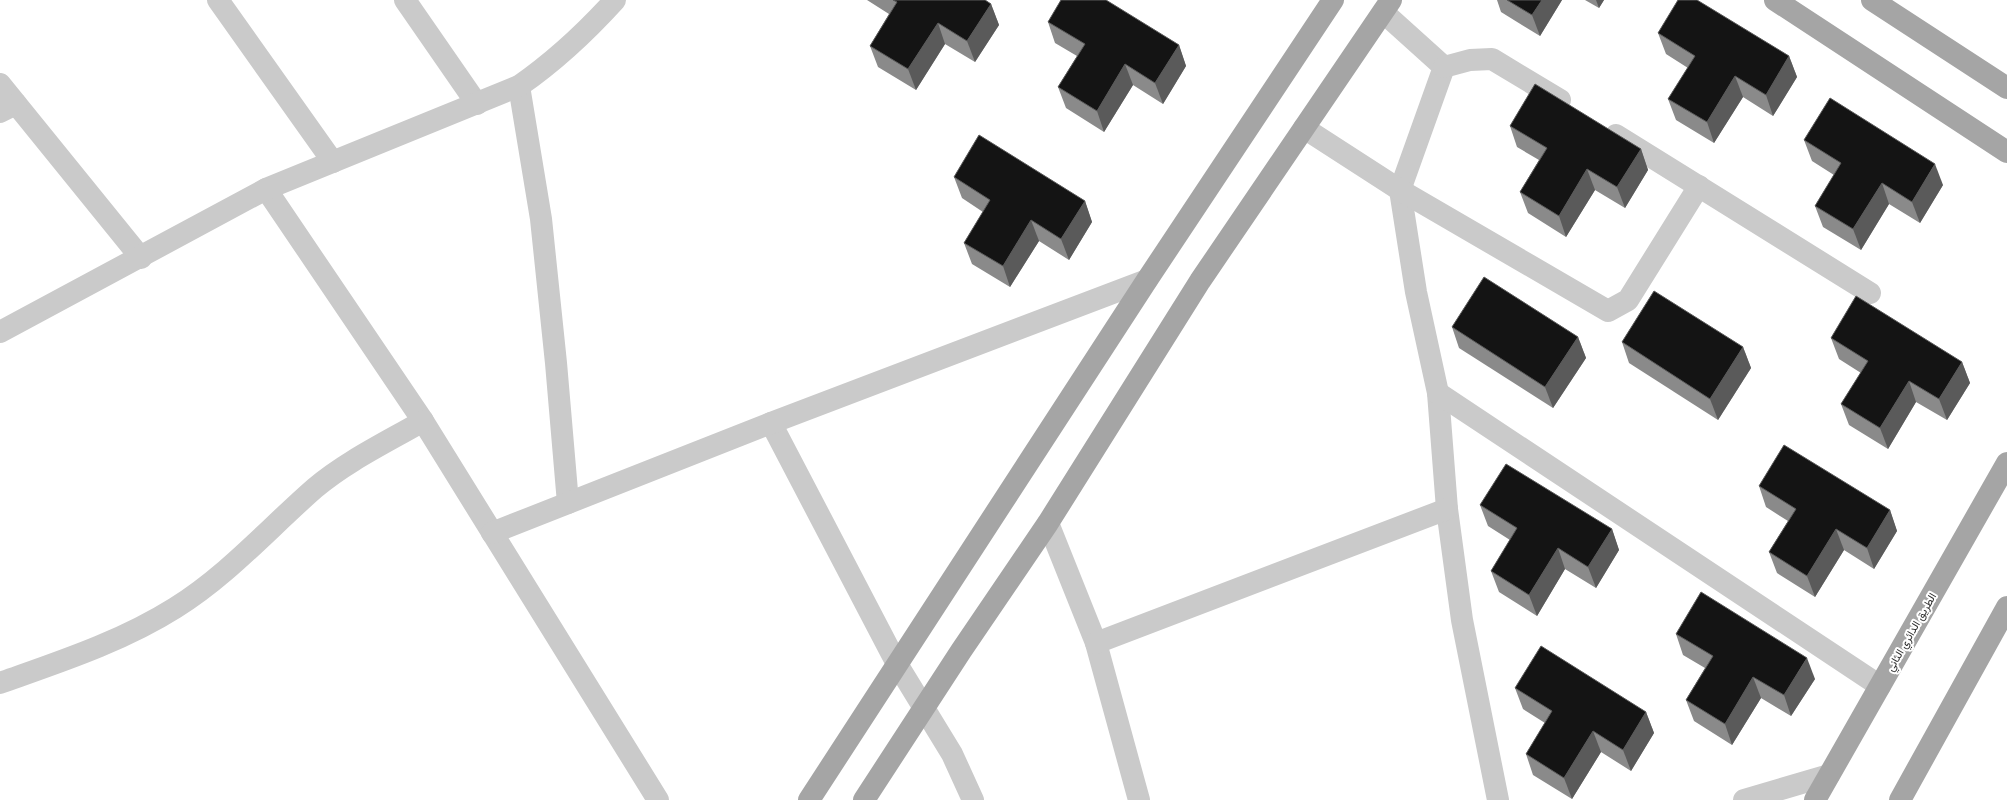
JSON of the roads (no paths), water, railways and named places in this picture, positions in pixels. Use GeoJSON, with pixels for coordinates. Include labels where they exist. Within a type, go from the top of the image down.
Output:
{"type":"FeatureCollection","features":[{"type":"Feature","properties":{"kind":"main road"},"geometry":{"type":"LineString","coordinates":[[809,800],[1146,280],[1333,0]]}},
{"type":"Feature","properties":{"kind":"main road"},"geometry":{"type":"LineString","coordinates":[[1775,0],[2007,152]]}},
{"type":"Feature","properties":{"kind":"main road"},"geometry":{"type":"LineString","coordinates":[[1872,0],[2007,88]]}},
{"type":"Feature","properties":{"kind":"main road"},"geometry":{"type":"LineString","coordinates":[[864,800],[961,651],[1048,523],[1200,281],[1387,6]]}},
{"type":"Feature","properties":{"kind":"main road","name":"الطريق الدائري الثاني"},"geometry":{"type":"LineString","coordinates":[[1814,800],[2007,463]]}},
{"type":"Feature","properties":{"kind":"main road"},"geometry":{"type":"LineString","coordinates":[[1900,800],[2007,607]]}},
{"type":"Feature","properties":{"kind":"street"},"geometry":{"type":"LineString","coordinates":[[218,0],[333,162]]}},
{"type":"Feature","properties":{"kind":"street"},"geometry":{"type":"LineString","coordinates":[[405,0],[477,104]]}},
{"type":"Feature","properties":{"kind":"street"},"geometry":{"type":"LineString","coordinates":[[0,332],[141,258],[266,189],[519,86],[544,68],[590,28],[615,0]]}},
{"type":"Feature","properties":{"kind":"street"},"geometry":{"type":"LineString","coordinates":[[1387,6],[1444,67]]}},
{"type":"Feature","properties":{"kind":"street"},"geometry":{"type":"LineString","coordinates":[[1444,67],[1470,60],[1492,59],[1579,112]]}},
{"type":"Feature","properties":{"kind":"street"},"geometry":{"type":"LineString","coordinates":[[1444,67],[1400,190],[1416,292],[1438,393],[1447,509],[1462,620],[1498,800]]}},
{"type":"Feature","properties":{"kind":"street"},"geometry":{"type":"LineString","coordinates":[[0,84],[8,108],[141,258]]}},
{"type":"Feature","properties":{"kind":"street"},"geometry":{"type":"LineString","coordinates":[[519,86],[541,220],[556,363],[568,503]]}},
{"type":"Feature","properties":{"kind":"street"},"geometry":{"type":"LineString","coordinates":[[1599,124],[1870,293]]}},
{"type":"Feature","properties":{"kind":"street"},"geometry":{"type":"LineString","coordinates":[[1304,128],[1400,190],[1608,311],[1628,300],[1698,186]]}},
{"type":"Feature","properties":{"kind":"street"},"geometry":{"type":"LineString","coordinates":[[266,189],[423,421],[658,800]]}},
{"type":"Feature","properties":{"kind":"street"},"geometry":{"type":"LineString","coordinates":[[492,533],[771,423],[1146,280]]}},
{"type":"Feature","properties":{"kind":"street"},"geometry":{"type":"LineString","coordinates":[[1438,393],[1880,686]]}},
{"type":"Feature","properties":{"kind":"street"},"geometry":{"type":"LineString","coordinates":[[0,684],[133,632],[175,609],[217,580],[316,488],[358,459],[423,421]]}},
{"type":"Feature","properties":{"kind":"street"},"geometry":{"type":"LineString","coordinates":[[771,423],[897,664],[952,754],[973,800]]}},
{"type":"Feature","properties":{"kind":"street"},"geometry":{"type":"LineString","coordinates":[[1096,643],[1447,509]]}},
{"type":"Feature","properties":{"kind":"street"},"geometry":{"type":"LineString","coordinates":[[1048,523],[1096,643],[1139,800]]}},
{"type":"Feature","properties":{"kind":"street"},"geometry":{"type":"LineString","coordinates":[[1744,800],[1829,775]]}}]}
